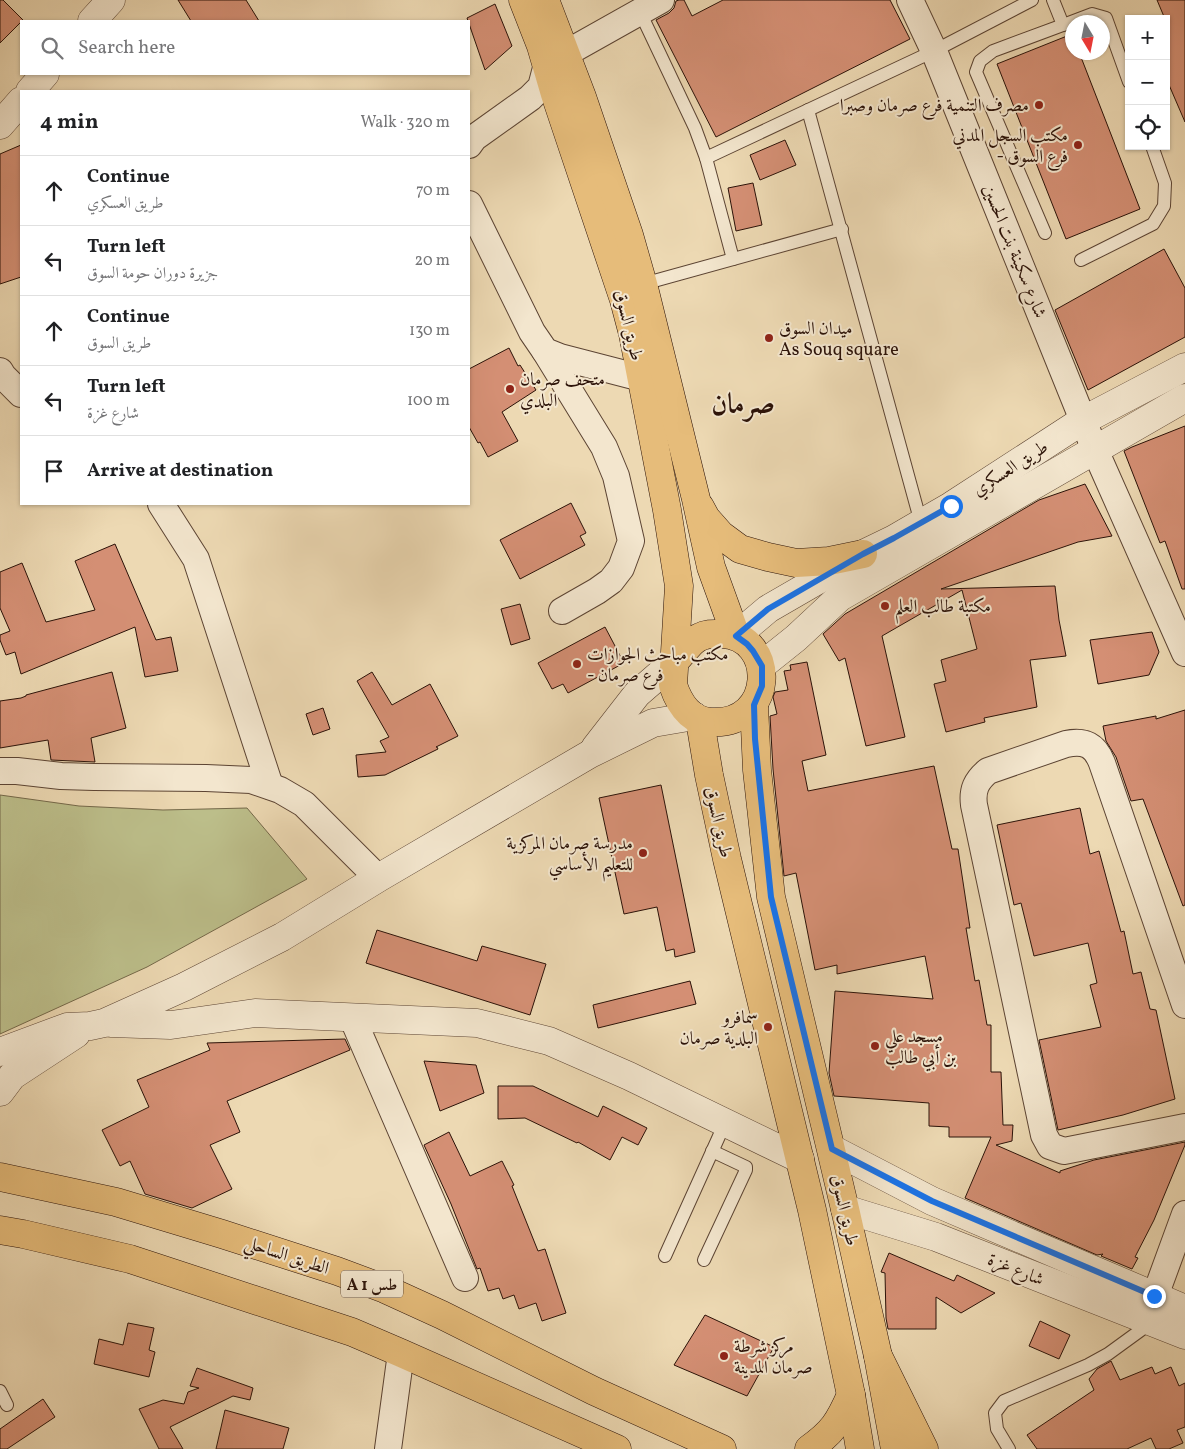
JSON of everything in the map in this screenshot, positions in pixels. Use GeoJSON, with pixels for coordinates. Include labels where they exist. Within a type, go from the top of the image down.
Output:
{"type":"FeatureCollection","features":[{"type":"Feature","properties":{"kind":"main road","name":"طريق السوق"},"geometry":{"type":"LineString","coordinates":[[523,0],[541,46],[556,59],[582,97],[629,235],[643,284],[711,567],[736,636]]}},
{"type":"Feature","properties":{"kind":"main road","name":"طريق السوق"},"geometry":{"type":"LineString","coordinates":[[545,0],[556,59],[555,94],[624,300],[633,334],[667,510],[679,586],[675,661]]}},
{"type":"Feature","properties":{"kind":"main road"},"geometry":{"type":"LineString","coordinates":[[696,499],[706,518],[721,534],[740,549],[796,563],[828,561],[863,554]]}},
{"type":"Feature","properties":{"kind":"main road"},"geometry":{"type":"LineString","coordinates":[[711,634],[730,634],[736,636],[747,644],[762,666],[762,686],[754,705],[744,714],[730,722],[712,722],[697,719],[683,708],[677,698],[673,685],[675,661],[698,637],[711,634]]}},
{"type":"Feature","properties":{"kind":"main road","name":"طريق السوق"},"geometry":{"type":"LineString","coordinates":[[754,705],[757,770],[771,897],[846,1209],[878,1356],[895,1449]]}},
{"type":"Feature","properties":{"kind":"main road","name":"طريق السوق"},"geometry":{"type":"LineString","coordinates":[[697,719],[727,859],[812,1210],[851,1395],[860,1449]]}},
{"type":"Feature","properties":{"kind":"main road","name":"الطريق الساحلي"},"geometry":{"type":"LineString","coordinates":[[0,1177],[116,1202],[222,1234],[385,1288],[594,1391],[722,1449]]}},
{"type":"Feature","properties":{"kind":"main road"},"geometry":{"type":"LineString","coordinates":[[812,1210],[846,1209]]}},
{"type":"Feature","properties":{"kind":"main road"},"geometry":{"type":"LineString","coordinates":[[0,1230],[130,1258],[334,1326],[401,1352],[585,1441],[617,1449]]}},
{"type":"Feature","properties":{"kind":"main road"},"geometry":{"type":"LineString","coordinates":[[878,1356],[924,1449]]}},
{"type":"Feature","properties":{"kind":"main road"},"geometry":{"type":"LineString","coordinates":[[809,1449],[825,1438],[840,1418],[851,1395]]}},
{"type":"Feature","properties":{"kind":"street"},"geometry":{"type":"LineString","coordinates":[[93,20],[111,0]]}},
{"type":"Feature","properties":{"kind":"street","name":"شارع سكينة بنت الحسين"},"geometry":{"type":"LineString","coordinates":[[910,0],[934,51],[1082,421],[1185,653]]}},
{"type":"Feature","properties":{"kind":"street"},"geometry":{"type":"LineString","coordinates":[[470,144],[474,138],[530,98],[541,87],[556,59],[650,6]]}},
{"type":"Feature","properties":{"kind":"street"},"geometry":{"type":"LineString","coordinates":[[31,90],[44,75]]}},
{"type":"Feature","properties":{"kind":"street"},"geometry":{"type":"LineString","coordinates":[[0,125],[20,102]]}},
{"type":"Feature","properties":{"kind":"street"},"geometry":{"type":"LineString","coordinates":[[470,206],[532,332],[604,447],[616,476],[631,540],[621,568],[611,581],[562,611]]}},
{"type":"Feature","properties":{"kind":"street"},"geometry":{"type":"LineString","coordinates":[[545,351],[560,358],[641,378]]}},
{"type":"Feature","properties":{"kind":"street","name":"طريق العسكري"},"geometry":{"type":"LineString","coordinates":[[736,636],[768,609],[951,506],[1082,421],[1185,367]]}},
{"type":"Feature","properties":{"kind":"street","name":"طريق العسكري"},"geometry":{"type":"LineString","coordinates":[[762,666],[796,638],[840,597],[1185,398]]}},
{"type":"Feature","properties":{"kind":"street"},"geometry":{"type":"LineString","coordinates":[[162,505],[196,559],[270,786]]}},
{"type":"Feature","properties":{"kind":"street"},"geometry":{"type":"LineString","coordinates":[[590,754],[637,694],[675,661]]}},
{"type":"Feature","properties":{"kind":"street"},"geometry":{"type":"LineString","coordinates":[[0,1092],[12,1076],[97,1024],[184,987],[282,937],[378,878],[590,754],[653,723],[697,719]]}},
{"type":"Feature","properties":{"kind":"street"},"geometry":{"type":"LineString","coordinates":[[1185,1005],[1099,754],[1085,743],[1075,742],[988,771],[980,777],[975,786],[974,805],[1044,1135],[1050,1146],[1064,1151],[1185,1127]]}},
{"type":"Feature","properties":{"kind":"street"},"geometry":{"type":"LineString","coordinates":[[0,771],[86,777],[251,780],[280,790],[304,804],[378,878]]}},
{"type":"Feature","properties":{"kind":"street"},"geometry":{"type":"LineString","coordinates":[[0,1052],[67,1027],[97,1024],[172,1025],[255,1012],[477,1022],[549,1041],[629,1076],[800,1159]]}},
{"type":"Feature","properties":{"kind":"street"},"geometry":{"type":"LineString","coordinates":[[352,1017],[465,1278]]}},
{"type":"Feature","properties":{"kind":"street","name":"شارع غزة"},"geometry":{"type":"LineString","coordinates":[[832,1149],[932,1201],[1153,1309],[1185,1336]]}},
{"type":"Feature","properties":{"kind":"street","name":"شارع غزة"},"geometry":{"type":"LineString","coordinates":[[846,1209],[1153,1309],[1185,1309]]}},
{"type":"Feature","properties":{"kind":"street"},"geometry":{"type":"LineString","coordinates":[[1153,1309],[1185,1214]]}},
{"type":"Feature","properties":{"kind":"street"},"geometry":{"type":"LineString","coordinates":[[388,1449],[401,1352]]}},
{"type":"Feature","properties":{"kind":"lane"},"geometry":{"type":"LineString","coordinates":[[706,158],[934,51],[1032,0]]}},
{"type":"Feature","properties":{"kind":"lane"},"geometry":{"type":"LineString","coordinates":[[1054,0],[1063,24]]}},
{"type":"Feature","properties":{"kind":"lane"},"geometry":{"type":"LineString","coordinates":[[650,6],[682,99],[706,158],[733,259]]}},
{"type":"Feature","properties":{"kind":"lane"},"geometry":{"type":"LineString","coordinates":[[1045,233],[976,72],[980,61],[994,51],[1092,14],[1106,18],[1125,71]]}},
{"type":"Feature","properties":{"kind":"lane"},"geometry":{"type":"LineString","coordinates":[[808,110],[922,523]]}},
{"type":"Feature","properties":{"kind":"lane"},"geometry":{"type":"LineString","coordinates":[[1081,260],[1153,224],[1164,206],[1165,183],[1153,150]]}},
{"type":"Feature","properties":{"kind":"lane"},"geometry":{"type":"LineString","coordinates":[[643,284],[842,229]]}},
{"type":"Feature","properties":{"kind":"lane"},"geometry":{"type":"LineString","coordinates":[[665,1256],[725,1123]]}},
{"type":"Feature","properties":{"kind":"lane"},"geometry":{"type":"LineString","coordinates":[[704,1260],[746,1170],[746,1167],[712,1151]]}},
{"type":"Feature","properties":{"kind":"lane"},"geometry":{"type":"LineString","coordinates":[[1010,1449],[997,1429],[994,1413],[1004,1401],[1088,1365],[1108,1354],[1153,1309]]}},
{"type":"Feature","properties":{"kind":"lane"},"geometry":{"type":"LineString","coordinates":[[0,1391],[7,1405]]}},
{"type":"Feature","properties":{"kind":"green space"},"geometry":{"type":"Polygon","coordinates":[[[0,795],[79,806],[163,810],[247,808],[307,879],[147,967],[0,1034],[0,795]]]}},
{"type":"Feature","properties":{"kind":"building"},"geometry":{"type":"Polygon","coordinates":[[[0,0],[3,0],[23,20],[20,20],[20,23],[0,43],[0,0]]]}},
{"type":"Feature","properties":{"kind":"building"},"geometry":{"type":"Polygon","coordinates":[[[178,0],[246,0],[258,20],[190,20],[178,0]]]}},
{"type":"Feature","properties":{"kind":"building"},"geometry":{"type":"Polygon","coordinates":[[[684,0],[692,16],[723,0],[890,0],[910,39],[716,137],[656,20],[669,13],[674,8],[676,1],[684,0]]]}},
{"type":"Feature","properties":{"kind":"building"},"geometry":{"type":"Polygon","coordinates":[[[1157,0],[1185,0],[1185,122],[1170,87],[1170,15],[1163,15],[1157,0]]]}},
{"type":"Feature","properties":{"kind":"building"},"geometry":{"type":"Polygon","coordinates":[[[495,4],[512,46],[485,70],[470,27],[470,20],[467,18],[495,4]]]}},
{"type":"Feature","properties":{"kind":"building"},"geometry":{"type":"Polygon","coordinates":[[[1065,37],[1065,60],[1082,60],[1140,209],[1066,239],[997,64],[1065,37]]]}},
{"type":"Feature","properties":{"kind":"building"},"geometry":{"type":"Polygon","coordinates":[[[785,140],[796,165],[760,180],[750,155],[785,140]]]}},
{"type":"Feature","properties":{"kind":"building"},"geometry":{"type":"Polygon","coordinates":[[[20,145],[20,277],[0,284],[0,154],[20,145]]]}},
{"type":"Feature","properties":{"kind":"building"},"geometry":{"type":"Polygon","coordinates":[[[753,183],[762,225],[736,231],[728,188],[753,183]]]}},
{"type":"Feature","properties":{"kind":"building"},"geometry":{"type":"Polygon","coordinates":[[[1164,249],[1185,288],[1185,337],[1088,390],[1055,310],[1164,249]]]}},
{"type":"Feature","properties":{"kind":"building"},"geometry":{"type":"Polygon","coordinates":[[[509,348],[518,366],[520,365],[536,390],[502,412],[518,441],[488,457],[470,429],[470,368],[509,348]]]}},
{"type":"Feature","properties":{"kind":"building"},"geometry":{"type":"Polygon","coordinates":[[[1185,426],[1185,589],[1182,589],[1165,541],[1160,543],[1124,451],[1185,426]]]}},
{"type":"Feature","properties":{"kind":"building"},"geometry":{"type":"Polygon","coordinates":[[[1085,484],[1112,536],[1078,542],[941,589],[1055,586],[1066,656],[1030,660],[1037,707],[984,718],[985,722],[946,732],[934,684],[946,681],[941,660],[977,649],[962,590],[882,636],[905,737],[866,746],[845,658],[839,661],[823,634],[845,614],[1039,500],[1085,484]]]}},
{"type":"Feature","properties":{"kind":"building"},"geometry":{"type":"Polygon","coordinates":[[[571,503],[586,533],[580,536],[585,545],[520,579],[500,540],[571,503]]]}},
{"type":"Feature","properties":{"kind":"building"},"geometry":{"type":"Polygon","coordinates":[[[115,544],[156,640],[171,637],[178,671],[145,677],[135,627],[21,674],[15,652],[6,655],[0,640],[0,635],[10,631],[0,608],[0,572],[22,563],[46,622],[95,610],[75,561],[115,544]]]}},
{"type":"Feature","properties":{"kind":"building"},"geometry":{"type":"Polygon","coordinates":[[[520,604],[530,639],[511,645],[501,609],[520,604]]]}},
{"type":"Feature","properties":{"kind":"building"},"geometry":{"type":"Polygon","coordinates":[[[605,627],[624,663],[568,693],[563,684],[552,689],[538,663],[605,627]]]}},
{"type":"Feature","properties":{"kind":"building"},"geometry":{"type":"Polygon","coordinates":[[[1152,632],[1159,652],[1149,675],[1098,684],[1090,640],[1152,632]]]}},
{"type":"Feature","properties":{"kind":"building"},"geometry":{"type":"Polygon","coordinates":[[[807,662],[826,755],[802,761],[808,791],[934,766],[952,849],[958,849],[970,928],[966,928],[975,981],[979,980],[987,1025],[991,1025],[991,1072],[1001,1072],[1003,1125],[1013,1125],[1012,1141],[996,1145],[1060,1173],[1060,1171],[1094,1160],[1185,1142],[1154,1220],[1135,1257],[1138,1258],[1132,1269],[1101,1256],[1103,1254],[1097,1255],[965,1198],[991,1137],[949,1137],[949,1127],[929,1126],[929,1103],[834,1096],[829,1073],[835,991],[933,999],[925,956],[837,974],[837,965],[815,970],[796,873],[784,876],[773,769],[770,716],[777,714],[773,697],[775,692],[788,690],[784,671],[791,670],[790,665],[807,662]]]}},
{"type":"Feature","properties":{"kind":"building"},"geometry":{"type":"Polygon","coordinates":[[[112,672],[126,728],[91,738],[95,762],[51,760],[48,740],[0,748],[0,701],[21,698],[26,695],[112,672]]]}},
{"type":"Feature","properties":{"kind":"building"},"geometry":{"type":"Polygon","coordinates":[[[372,672],[392,705],[430,684],[458,736],[436,747],[438,749],[385,775],[358,777],[356,755],[386,752],[380,741],[389,737],[357,681],[372,672]]]}},
{"type":"Feature","properties":{"kind":"building"},"geometry":{"type":"Polygon","coordinates":[[[323,708],[330,729],[313,735],[306,714],[323,708]]]}},
{"type":"Feature","properties":{"kind":"building"},"geometry":{"type":"Polygon","coordinates":[[[1185,710],[1185,905],[1183,906],[1143,799],[1131,801],[1116,757],[1106,741],[1103,726],[1156,716],[1156,719],[1185,710]]]}},
{"type":"Feature","properties":{"kind":"building","name":"مدرسة صرمان المركزية للتعليم الأساسي"},"geometry":{"type":"Polygon","coordinates":[[[661,785],[695,952],[675,957],[674,949],[666,951],[657,907],[624,914],[599,798],[661,785]]]}},
{"type":"Feature","properties":{"kind":"building"},"geometry":{"type":"Polygon","coordinates":[[[1080,808],[1090,854],[1099,851],[1121,932],[1124,931],[1133,974],[1141,972],[1150,1009],[1156,1010],[1175,1099],[1123,1115],[1058,1130],[1039,1040],[1101,1027],[1090,985],[1097,983],[1088,943],[1034,956],[1021,903],[1014,905],[997,825],[1080,808]]]}},
{"type":"Feature","properties":{"kind":"building"},"geometry":{"type":"Polygon","coordinates":[[[377,930],[477,961],[482,946],[546,964],[530,1015],[366,963],[377,930]]]}},
{"type":"Feature","properties":{"kind":"building"},"geometry":{"type":"Polygon","coordinates":[[[690,981],[696,1004],[598,1028],[593,1005],[690,981]]]}},
{"type":"Feature","properties":{"kind":"building"},"geometry":{"type":"Polygon","coordinates":[[[345,1039],[350,1050],[227,1101],[240,1132],[210,1145],[232,1189],[192,1208],[145,1194],[130,1161],[120,1166],[102,1130],[149,1107],[137,1080],[210,1050],[207,1043],[345,1039]]]}},
{"type":"Feature","properties":{"kind":"building"},"geometry":{"type":"Polygon","coordinates":[[[424,1061],[476,1065],[484,1093],[440,1111],[424,1061]]]}},
{"type":"Feature","properties":{"kind":"building"},"geometry":{"type":"Polygon","coordinates":[[[498,1086],[533,1086],[598,1117],[603,1106],[647,1128],[638,1145],[622,1137],[610,1160],[578,1142],[525,1118],[498,1119],[498,1086]]]}},
{"type":"Feature","properties":{"kind":"building"},"geometry":{"type":"Polygon","coordinates":[[[449,1132],[470,1176],[502,1161],[514,1185],[512,1186],[538,1251],[545,1249],[566,1313],[542,1321],[536,1303],[519,1309],[514,1295],[503,1299],[499,1288],[488,1291],[480,1268],[477,1269],[451,1204],[424,1145],[449,1132]]]}},
{"type":"Feature","properties":{"kind":"building"},"geometry":{"type":"Polygon","coordinates":[[[889,1253],[954,1281],[957,1275],[995,1293],[961,1313],[936,1297],[936,1329],[888,1329],[885,1273],[881,1272],[889,1253]]]}},
{"type":"Feature","properties":{"kind":"building","name":"مركز شرطة صرمان المدينة"},"geometry":{"type":"Polygon","coordinates":[[[705,1315],[774,1347],[747,1396],[674,1365],[705,1315]]]}},
{"type":"Feature","properties":{"kind":"building"},"geometry":{"type":"Polygon","coordinates":[[[1040,1321],[1070,1335],[1059,1359],[1029,1346],[1040,1321]]]}},
{"type":"Feature","properties":{"kind":"building"},"geometry":{"type":"Polygon","coordinates":[[[128,1323],[154,1328],[149,1350],[155,1352],[149,1377],[94,1364],[99,1339],[123,1345],[128,1323]]]}},
{"type":"Feature","properties":{"kind":"building"},"geometry":{"type":"Polygon","coordinates":[[[1111,1361],[1120,1380],[1152,1367],[1155,1374],[1171,1367],[1179,1386],[1185,1383],[1185,1427],[1177,1430],[1183,1443],[1169,1449],[1156,1449],[1151,1438],[1127,1449],[1037,1449],[1027,1435],[1094,1390],[1089,1379],[1097,1369],[1111,1361]]]}},
{"type":"Feature","properties":{"kind":"building"},"geometry":{"type":"Polygon","coordinates":[[[197,1368],[253,1388],[250,1400],[233,1396],[170,1427],[183,1449],[159,1449],[139,1409],[163,1400],[184,1404],[188,1392],[199,1388],[190,1386],[197,1368]]]}},
{"type":"Feature","properties":{"kind":"building"},"geometry":{"type":"Polygon","coordinates":[[[43,1399],[55,1417],[7,1449],[0,1449],[0,1429],[43,1399]]]}},
{"type":"Feature","properties":{"kind":"building"},"geometry":{"type":"Polygon","coordinates":[[[225,1410],[289,1428],[283,1449],[216,1449],[225,1410]]]}},
{"type":"Feature","properties":{"kind":"place","name":"مصرف التنمية فرع صرمان وصبرا"},"geometry":{"type":"Point","coordinates":[1039,105]}},
{"type":"Feature","properties":{"kind":"place","name":"مكتب السجل المدني - فرع السوق"},"geometry":{"type":"Point","coordinates":[1078,145]}},
{"type":"Feature","properties":{"kind":"place","name":"ميدان السوق As Souq square"},"geometry":{"type":"Point","coordinates":[769,338]}},
{"type":"Feature","properties":{"kind":"place","name":"متحف صرمان البلدي"},"geometry":{"type":"Point","coordinates":[510,389]}},
{"type":"Feature","properties":{"kind":"place","name":"مكتبة طالب العلم"},"geometry":{"type":"Point","coordinates":[885,606]}},
{"type":"Feature","properties":{"kind":"place","name":"مكتب مباحث الجوازات - فرع صرمان"},"geometry":{"type":"Point","coordinates":[577,664]}},
{"type":"Feature","properties":{"kind":"place","name":"مدرسة صرمان المركزية للتعليم الأساسي"},"geometry":{"type":"Point","coordinates":[643,853]}},
{"type":"Feature","properties":{"kind":"place","name":"سمافرو البلدية صرمان"},"geometry":{"type":"Point","coordinates":[768,1027]}},
{"type":"Feature","properties":{"kind":"place","name":"مسجد علي بن أبي طالب"},"geometry":{"type":"Point","coordinates":[875,1046]}},
{"type":"Feature","properties":{"kind":"place","name":"مركز شرطة صرمان المدينة"},"geometry":{"type":"Point","coordinates":[724,1356]}},
{"type":"Feature","properties":{"kind":"district","name":"صرمان"},"geometry":{"type":"Point","coordinates":[743,403]}},
{"type":"Feature","properties":{"kind":"route"},"geometry":{"type":"LineString","coordinates":[[951,506],[768,609],[736,636],[747,644],[762,666],[762,686],[754,705],[755,739],[771,897],[832,1149],[932,1201],[1154,1296]]}}]}
